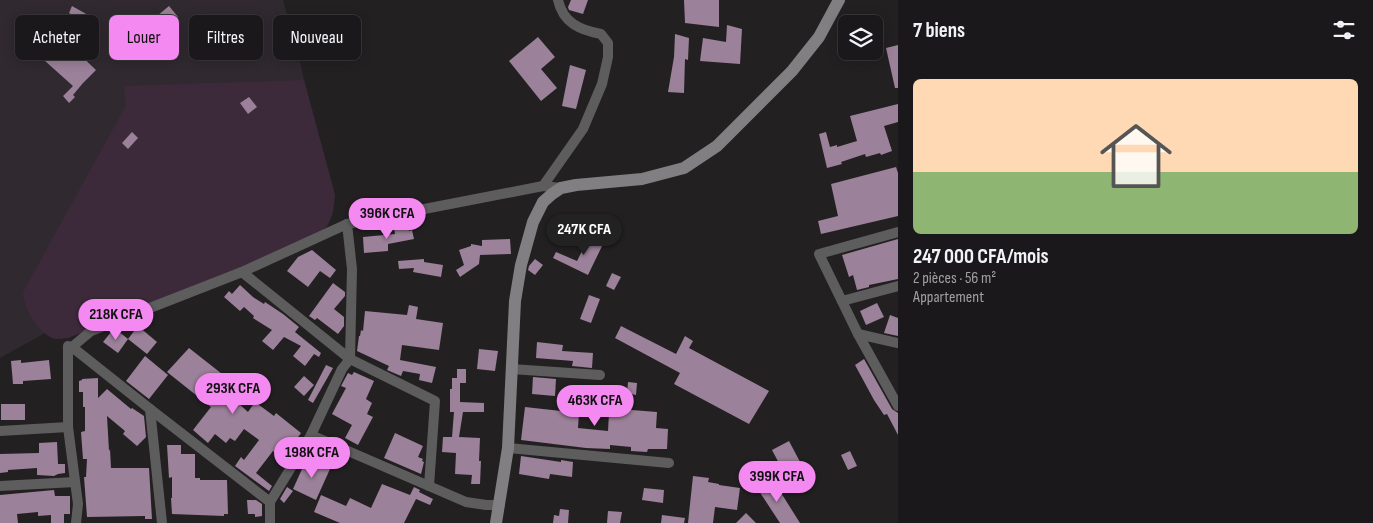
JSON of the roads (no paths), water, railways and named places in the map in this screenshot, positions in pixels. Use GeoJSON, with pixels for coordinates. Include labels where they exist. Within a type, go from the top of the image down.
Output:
{"type":"FeatureCollection","features":[{"type":"Feature","properties":{"kind":"street"},"geometry":{"type":"LineString","coordinates":[[543,186],[583,129],[602,84],[608,56],[608,43],[601,34],[585,31],[574,26],[560,10],[558,0]]}},
{"type":"Feature","properties":{"kind":"street"},"geometry":{"type":"LineString","coordinates":[[76,523],[78,504],[68,427],[68,346],[72,347],[91,331],[242,272],[347,224],[543,186],[561,188],[583,184],[642,179],[684,168],[717,146],[792,70],[819,37],[839,0]]}},
{"type":"Feature","properties":{"kind":"street"},"geometry":{"type":"LineString","coordinates":[[496,523],[508,448],[515,301],[520,265],[533,222],[543,202],[561,188]]}},
{"type":"Feature","properties":{"kind":"street"},"geometry":{"type":"LineString","coordinates":[[270,523],[270,502],[310,435],[342,369],[350,359],[352,269],[347,224]]}},
{"type":"Feature","properties":{"kind":"street"},"geometry":{"type":"LineString","coordinates":[[898,232],[819,254],[858,334],[898,406]]}},
{"type":"Feature","properties":{"kind":"street"},"geometry":{"type":"LineString","coordinates":[[242,272],[350,359],[435,401],[429,486]]}},
{"type":"Feature","properties":{"kind":"street"},"geometry":{"type":"LineString","coordinates":[[842,301],[898,286]]}},
{"type":"Feature","properties":{"kind":"street"},"geometry":{"type":"LineString","coordinates":[[858,334],[898,343]]}},
{"type":"Feature","properties":{"kind":"street"},"geometry":{"type":"LineString","coordinates":[[72,347],[150,410],[270,502]]}},
{"type":"Feature","properties":{"kind":"street"},"geometry":{"type":"LineString","coordinates":[[511,369],[600,375]]}},
{"type":"Feature","properties":{"kind":"street"},"geometry":{"type":"LineString","coordinates":[[887,387],[898,389]]}},
{"type":"Feature","properties":{"kind":"street"},"geometry":{"type":"LineString","coordinates":[[150,410],[162,523]]}},
{"type":"Feature","properties":{"kind":"street"},"geometry":{"type":"LineString","coordinates":[[0,431],[68,427]]}},
{"type":"Feature","properties":{"kind":"street"},"geometry":{"type":"LineString","coordinates":[[310,435],[466,502],[499,505]]}},
{"type":"Feature","properties":{"kind":"street"},"geometry":{"type":"LineString","coordinates":[[508,448],[669,463]]}},
{"type":"Feature","properties":{"kind":"street"},"geometry":{"type":"LineString","coordinates":[[0,486],[75,482]]}}]}
